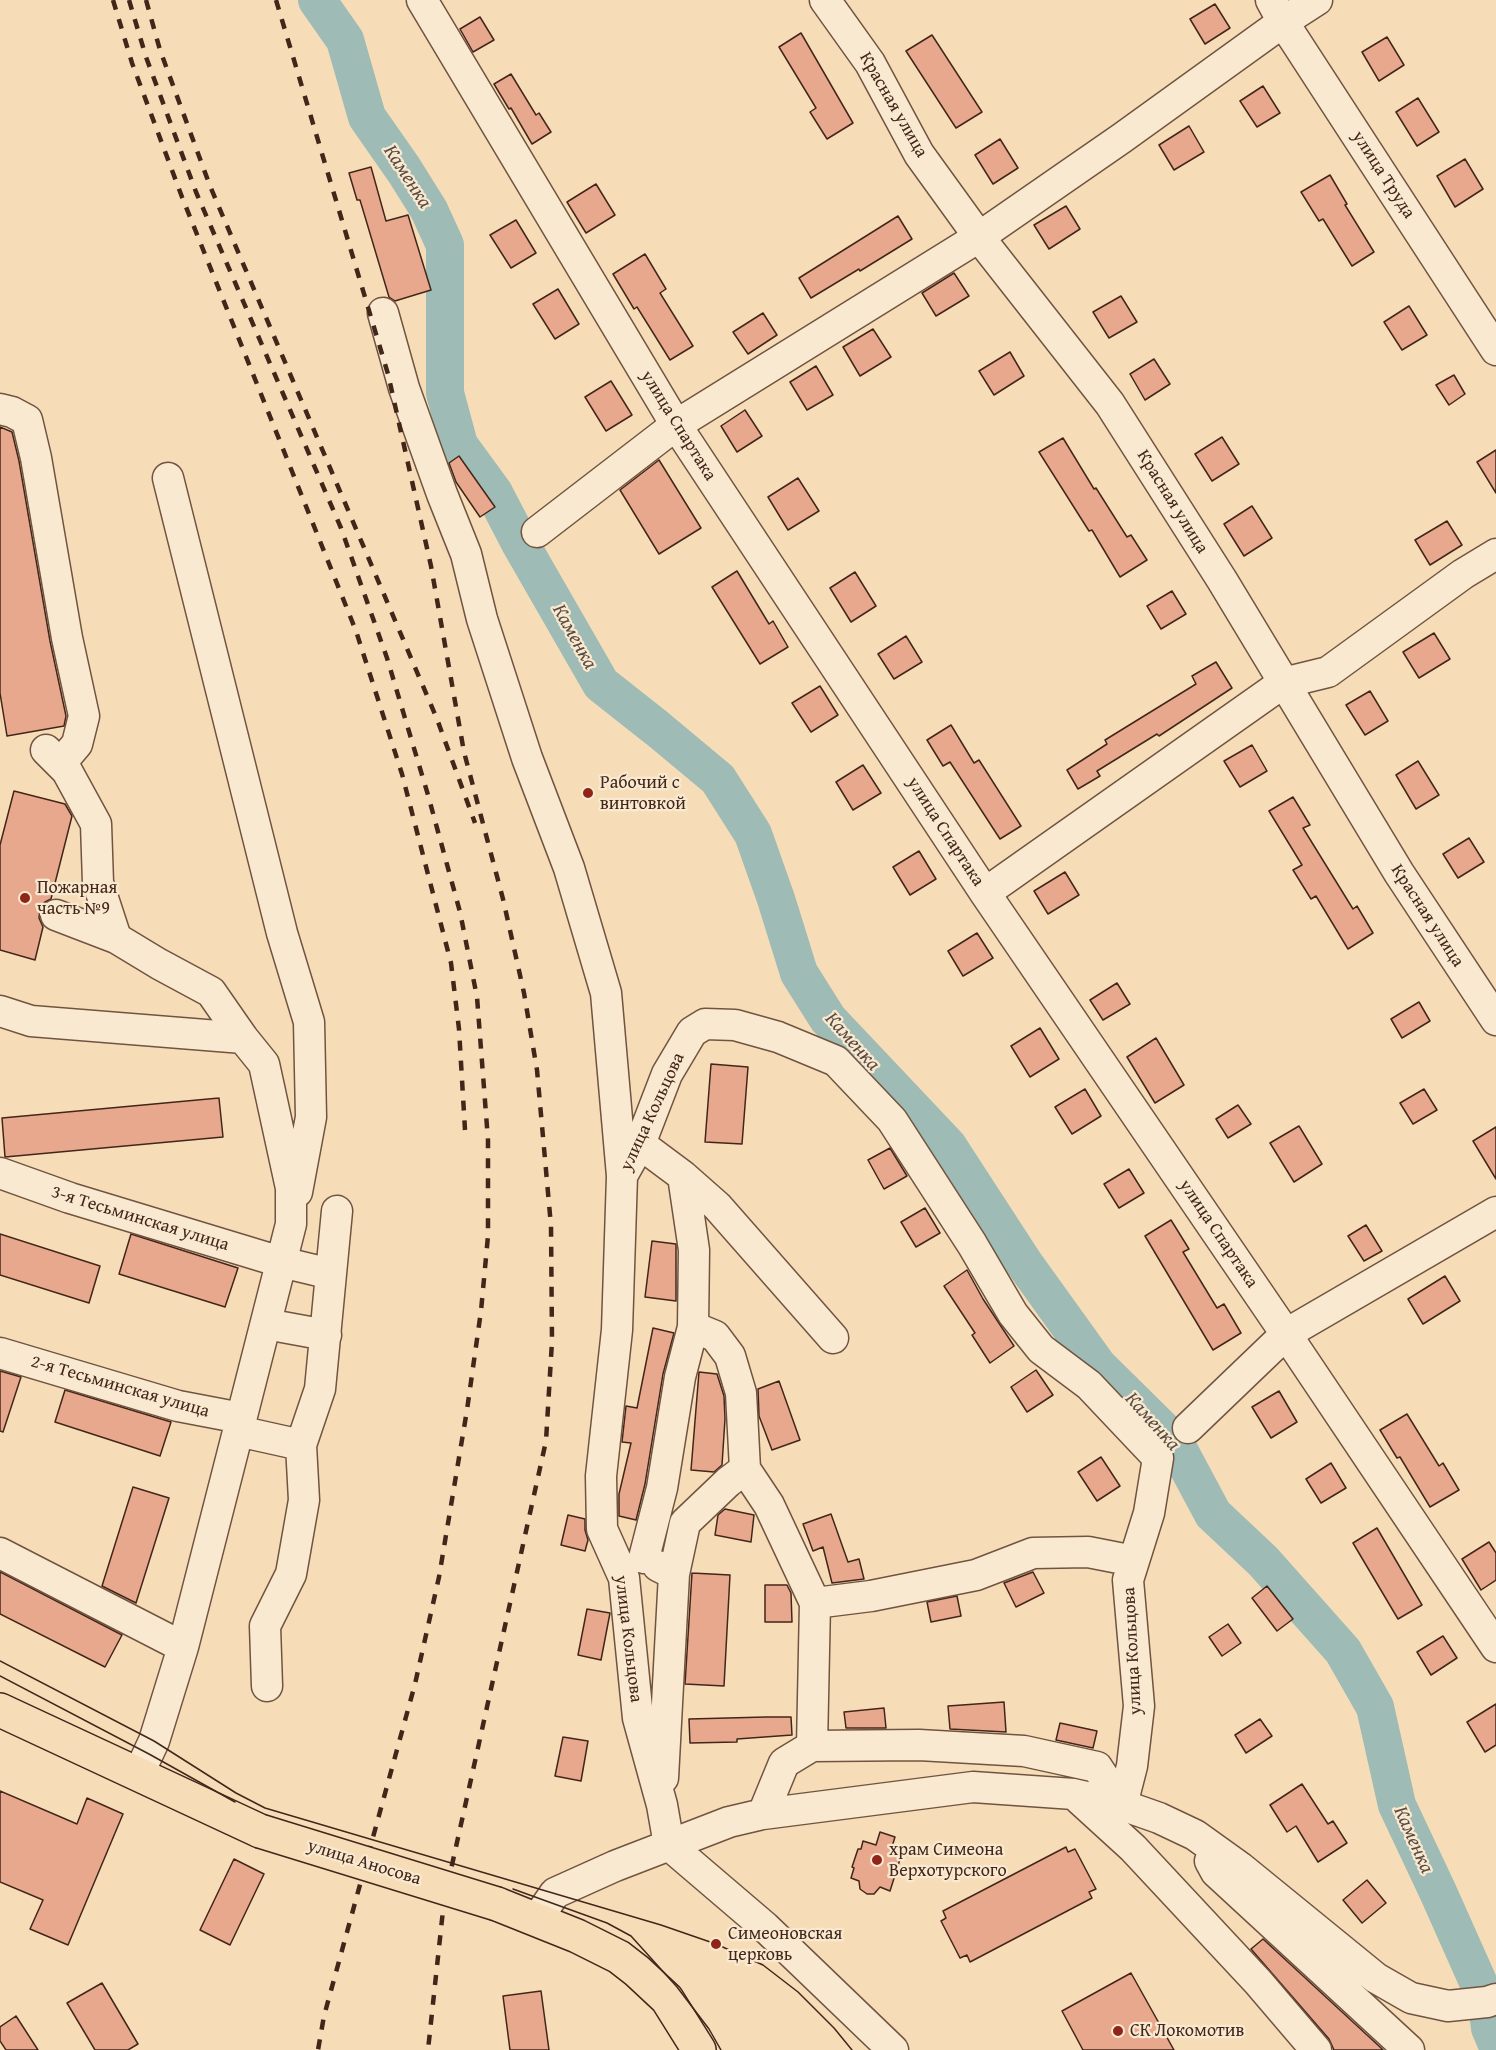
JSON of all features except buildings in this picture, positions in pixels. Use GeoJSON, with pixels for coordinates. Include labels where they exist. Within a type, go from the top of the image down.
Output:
{"type":"FeatureCollection","features":[{"type":"Feature","properties":{"kind":"main road","name":"улица Аносова"},"geometry":{"type":"LineString","coordinates":[[0,1710],[260,1831],[497,1904],[537,1918],[577,1936],[618,1957],[667,1998],[699,2050]]}},
{"type":"Feature","properties":{"kind":"street","name":"улица Спартака"},"geometry":{"type":"LineString","coordinates":[[422,0],[676,425],[985,893],[1496,1647]]}},
{"type":"Feature","properties":{"kind":"street","name":"Красная улица"},"geometry":{"type":"LineString","coordinates":[[825,0],[870,63],[919,154],[979,237],[1110,404],[1210,561],[1399,873],[1496,1020]]}},
{"type":"Feature","properties":{"kind":"street"},"geometry":{"type":"LineString","coordinates":[[537,532],[676,425],[979,237],[1122,138],[1277,11],[1317,0]]}},
{"type":"Feature","properties":{"kind":"street","name":"улица Труда"},"geometry":{"type":"LineString","coordinates":[[1277,11],[1496,350]]}},
{"type":"Feature","properties":{"kind":"street"},"geometry":{"type":"LineString","coordinates":[[383,313],[404,388],[466,554],[482,619],[527,758],[569,868],[606,993],[622,1176]]}},
{"type":"Feature","properties":{"kind":"street"},"geometry":{"type":"LineString","coordinates":[[0,409],[27,420],[36,458],[67,638],[84,716],[77,744],[53,757],[67,771],[96,824],[98,883],[116,938]]}},
{"type":"Feature","properties":{"kind":"street"},"geometry":{"type":"LineString","coordinates":[[138,1775],[154,1742],[183,1647],[291,1224],[311,1117],[309,1022],[282,933],[168,478]]}},
{"type":"Feature","properties":{"kind":"street"},"geometry":{"type":"LineString","coordinates":[[985,893],[1283,683],[1328,672],[1462,574],[1496,554]]}},
{"type":"Feature","properties":{"kind":"street"},"geometry":{"type":"LineString","coordinates":[[56,915],[116,938],[211,992],[264,1064],[291,1188],[291,1224]]}},
{"type":"Feature","properties":{"kind":"street"},"geometry":{"type":"LineString","coordinates":[[0,1011],[31,1021],[243,1038]]}},
{"type":"Feature","properties":{"kind":"street","name":"улица Кольцова"},"geometry":{"type":"LineString","coordinates":[[669,1845],[662,1805],[638,1718],[624,1578],[602,1529],[601,1476],[617,1330],[622,1176],[640,1144],[667,1074],[692,1032],[705,1024],[735,1025],[778,1037],[836,1061],[892,1120],[972,1244],[1013,1314],[1041,1349],[1089,1385],[1158,1458],[1149,1513],[1128,1580],[1139,1706],[1132,1766],[1122,1805]]}},
{"type":"Feature","properties":{"kind":"street"},"geometry":{"type":"LineString","coordinates":[[640,1144],[683,1176],[717,1206],[833,1338]]}},
{"type":"Feature","properties":{"kind":"street","name":"3-я Тесьминская улица"},"geometry":{"type":"LineString","coordinates":[[0,1173],[70,1198],[281,1262],[331,1274]]}},
{"type":"Feature","properties":{"kind":"street"},"geometry":{"type":"LineString","coordinates":[[644,1558],[662,1488],[680,1377],[693,1327],[694,1250],[683,1176]]}},
{"type":"Feature","properties":{"kind":"street"},"geometry":{"type":"LineString","coordinates":[[267,1686],[265,1626],[291,1574],[304,1500],[300,1445],[320,1389],[337,1211]]}},
{"type":"Feature","properties":{"kind":"street"},"geometry":{"type":"LineString","coordinates":[[1188,1428],[1286,1334],[1496,1212]]}},
{"type":"Feature","properties":{"kind":"street"},"geometry":{"type":"LineString","coordinates":[[266,1324],[326,1335]]}},
{"type":"Feature","properties":{"kind":"street"},"geometry":{"type":"LineString","coordinates":[[693,1327],[715,1336],[730,1356],[741,1393],[745,1469],[769,1505],[815,1603],[812,1746]]}},
{"type":"Feature","properties":{"kind":"street","name":"2-я Тесьминская улица"},"geometry":{"type":"LineString","coordinates":[[0,1353],[240,1424],[300,1445]]}},
{"type":"Feature","properties":{"kind":"street"},"geometry":{"type":"LineString","coordinates":[[662,1805],[674,1574],[685,1523],[745,1469]]}},
{"type":"Feature","properties":{"kind":"street"},"geometry":{"type":"LineString","coordinates":[[815,1603],[871,1596],[976,1575],[1033,1553],[1088,1552],[1134,1561]]}},
{"type":"Feature","properties":{"kind":"street"},"geometry":{"type":"LineString","coordinates":[[0,1553],[183,1647]]}},
{"type":"Feature","properties":{"kind":"street"},"geometry":{"type":"LineString","coordinates":[[613,1554],[644,1558],[674,1574]]}},
{"type":"Feature","properties":{"kind":"street"},"geometry":{"type":"LineString","coordinates":[[763,1814],[784,1762],[812,1746],[919,1744],[1024,1751],[1097,1767],[1122,1805]]}},
{"type":"Feature","properties":{"kind":"street"},"geometry":{"type":"LineString","coordinates":[[537,1918],[555,1893],[729,1821],[763,1814],[972,1787],[1074,1794],[1122,1805],[1159,1818],[1195,1835],[1241,1868],[1376,1978],[1411,1998],[1448,2006],[1496,1999]]}},
{"type":"Feature","properties":{"kind":"street"},"geometry":{"type":"LineString","coordinates":[[1074,1794],[1133,1848],[1258,1982],[1316,2050]]}},
{"type":"Feature","properties":{"kind":"street"},"geometry":{"type":"LineString","coordinates":[[1195,1835],[1216,1872],[1409,2050]]}},
{"type":"Feature","properties":{"kind":"street"},"geometry":{"type":"LineString","coordinates":[[669,1845],[765,1927],[893,2050]]}},
{"type":"Feature","properties":{"kind":"waterway","name":"Каменка"},"geometry":{"type":"LineString","coordinates":[[317,0],[345,40],[367,117],[429,210],[445,245],[445,393],[459,445],[494,493],[601,684],[718,779],[753,834],[799,973],[828,1019],[948,1146],[1024,1263],[1098,1366],[1174,1441],[1213,1514],[1263,1561],[1343,1651],[1375,1707],[1397,1805],[1487,2002],[1490,2028],[1496,2042]]}},
{"type":"Feature","properties":{"kind":"tram line"},"geometry":{"type":"LineString","coordinates":[[0,1661],[154,1741],[236,1793],[265,1808],[661,1925],[716,1944],[763,1965],[798,1992],[834,2028],[852,2050]]}},
{"type":"Feature","properties":{"kind":"tram line"},"geometry":{"type":"LineString","coordinates":[[0,1676],[235,1802]]}},
{"type":"Feature","properties":{"kind":"tram line"},"geometry":{"type":"LineString","coordinates":[[513,1889],[607,1923],[631,1936],[677,1987],[709,2029],[721,2050]]}},
{"type":"Feature","properties":{"kind":"railway"},"geometry":{"type":"LineString","coordinates":[[113,0],[132,63],[182,197],[356,631],[402,774],[451,963],[459,1029],[465,1130]]}},
{"type":"Feature","properties":{"kind":"railway"},"geometry":{"type":"LineString","coordinates":[[129,0],[146,57],[196,192],[341,528],[387,658],[460,912],[477,997],[488,1140],[488,1236],[481,1311],[467,1410],[439,1577],[415,1684],[324,2016],[318,2050]]}},
{"type":"Feature","properties":{"kind":"railway"},"geometry":{"type":"LineString","coordinates":[[146,0],[160,50],[210,186],[437,719],[475,823]]}},
{"type":"Feature","properties":{"kind":"railway"},"geometry":{"type":"LineString","coordinates":[[276,0],[388,374],[431,566],[464,752],[503,899],[524,993],[537,1070],[551,1226],[552,1341],[546,1441],[444,1901],[428,2050]]}},
{"type":"Feature","properties":{"kind":"place","name":"Рабочий с винтовкой"},"geometry":{"type":"Point","coordinates":[588,793]}},
{"type":"Feature","properties":{"kind":"place","name":"Пожарная часть №9"},"geometry":{"type":"Point","coordinates":[25,898]}},
{"type":"Feature","properties":{"kind":"place","name":"храм Симеона Верхотурского"},"geometry":{"type":"Point","coordinates":[877,1860]}},
{"type":"Feature","properties":{"kind":"place","name":"Симеоновская церковь"},"geometry":{"type":"Point","coordinates":[716,1944]}},
{"type":"Feature","properties":{"kind":"place","name":"СК Локомотив"},"geometry":{"type":"Point","coordinates":[1118,2031]}}]}
